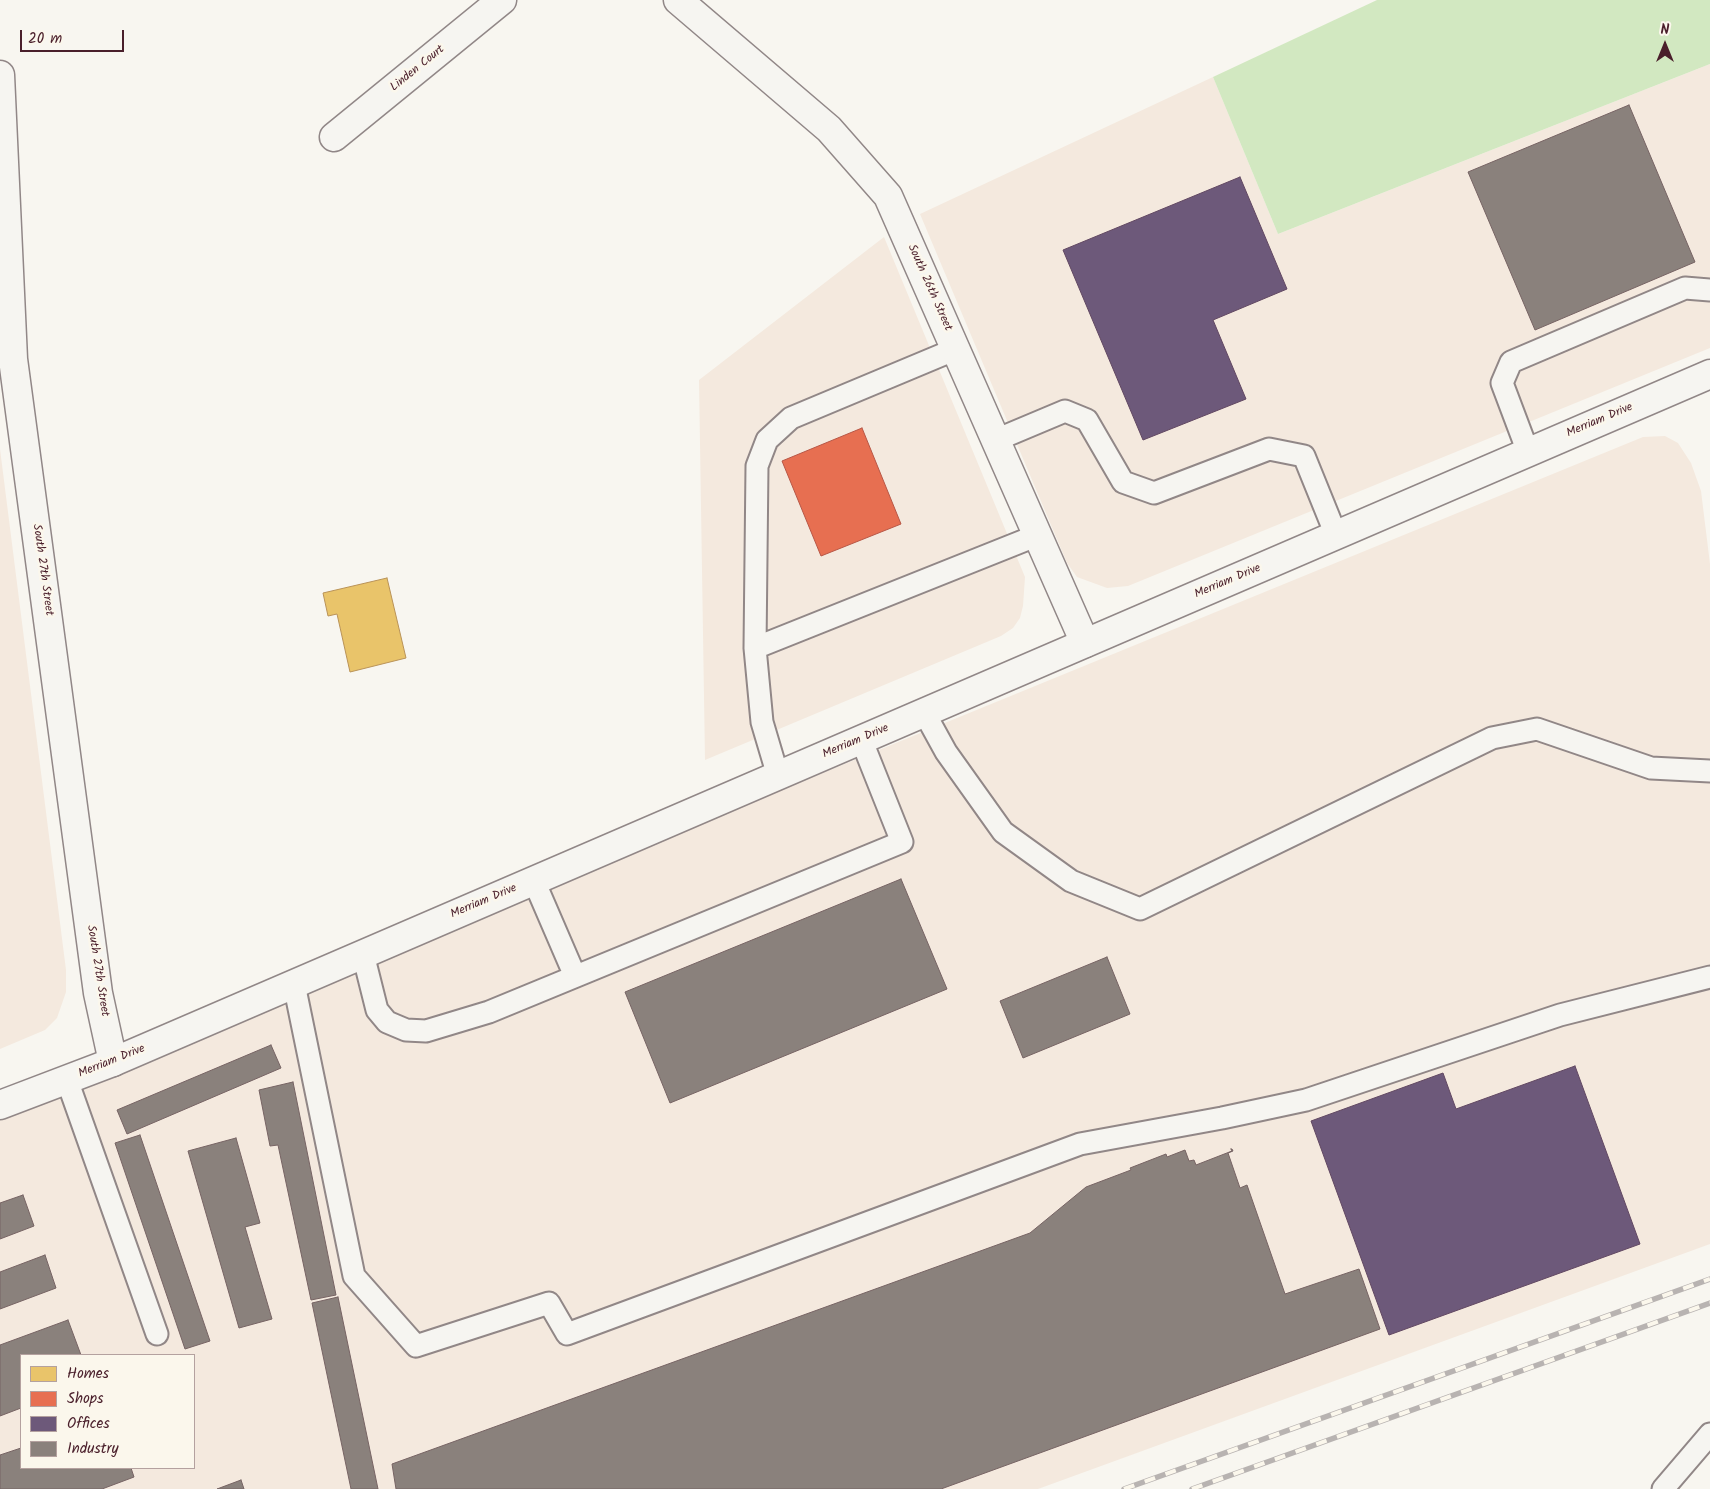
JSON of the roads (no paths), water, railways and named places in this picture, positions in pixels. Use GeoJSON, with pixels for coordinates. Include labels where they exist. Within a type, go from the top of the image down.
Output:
{"type":"FeatureCollection","features":[{"type":"Feature","properties":{"kind":"street","name":"Linden Court"},"geometry":{"type":"LineString","coordinates":[[334,137],[502,0]]}},
{"type":"Feature","properties":{"kind":"street","name":"South 26th Street"},"geometry":{"type":"LineString","coordinates":[[678,0],[829,129],[888,196],[1086,643]]}},
{"type":"Feature","properties":{"kind":"street","name":"South 27th Street"},"geometry":{"type":"LineString","coordinates":[[0,75],[13,359],[98,993],[113,1062]]}},
{"type":"Feature","properties":{"kind":"street","name":"Merriam Drive"},"geometry":{"type":"LineString","coordinates":[[0,1106],[113,1062],[1710,374]]}},
{"type":"Feature","properties":{"kind":"lane"},"geometry":{"type":"LineString","coordinates":[[1528,452],[1502,383],[1511,362],[1685,288],[1710,290]]}},
{"type":"Feature","properties":{"kind":"lane"},"geometry":{"type":"LineString","coordinates":[[778,776],[762,722],[755,648],[757,466],[767,440],[791,418],[956,348]]}},
{"type":"Feature","properties":{"kind":"lane"},"geometry":{"type":"LineString","coordinates":[[996,440],[1065,411],[1087,420],[1123,482],[1154,493],[1269,449],[1304,456],[1336,535]]}},
{"type":"Feature","properties":{"kind":"lane"},"geometry":{"type":"LineString","coordinates":[[755,648],[1038,535]]}},
{"type":"Feature","properties":{"kind":"lane"},"geometry":{"type":"LineString","coordinates":[[924,712],[946,752],[1003,832],[1071,881],[1140,910],[1492,738],[1537,729],[1651,768],[1710,771]]}},
{"type":"Feature","properties":{"kind":"lane"},"geometry":{"type":"LineString","coordinates":[[363,954],[377,1010],[387,1022],[406,1030],[426,1031],[489,1012],[902,842],[861,739]]}},
{"type":"Feature","properties":{"kind":"lane"},"geometry":{"type":"LineString","coordinates":[[534,881],[575,976]]}},
{"type":"Feature","properties":{"kind":"lane"},"geometry":{"type":"LineString","coordinates":[[294,984],[354,1276],[416,1346],[550,1303],[567,1334],[1080,1144],[1222,1118],[1306,1100],[1560,1015],[1710,977]]}},
{"type":"Feature","properties":{"kind":"lane"},"geometry":{"type":"LineString","coordinates":[[67,1080],[157,1334]]}},
{"type":"Feature","properties":{"kind":"lane"},"geometry":{"type":"LineString","coordinates":[[1663,1489],[1710,1434]]}},
{"type":"Feature","properties":{"kind":"railway"},"geometry":{"type":"LineString","coordinates":[[1124,1489],[1710,1279]]}},
{"type":"Feature","properties":{"kind":"railway"},"geometry":{"type":"LineString","coordinates":[[1192,1489],[1710,1303]]}}]}
